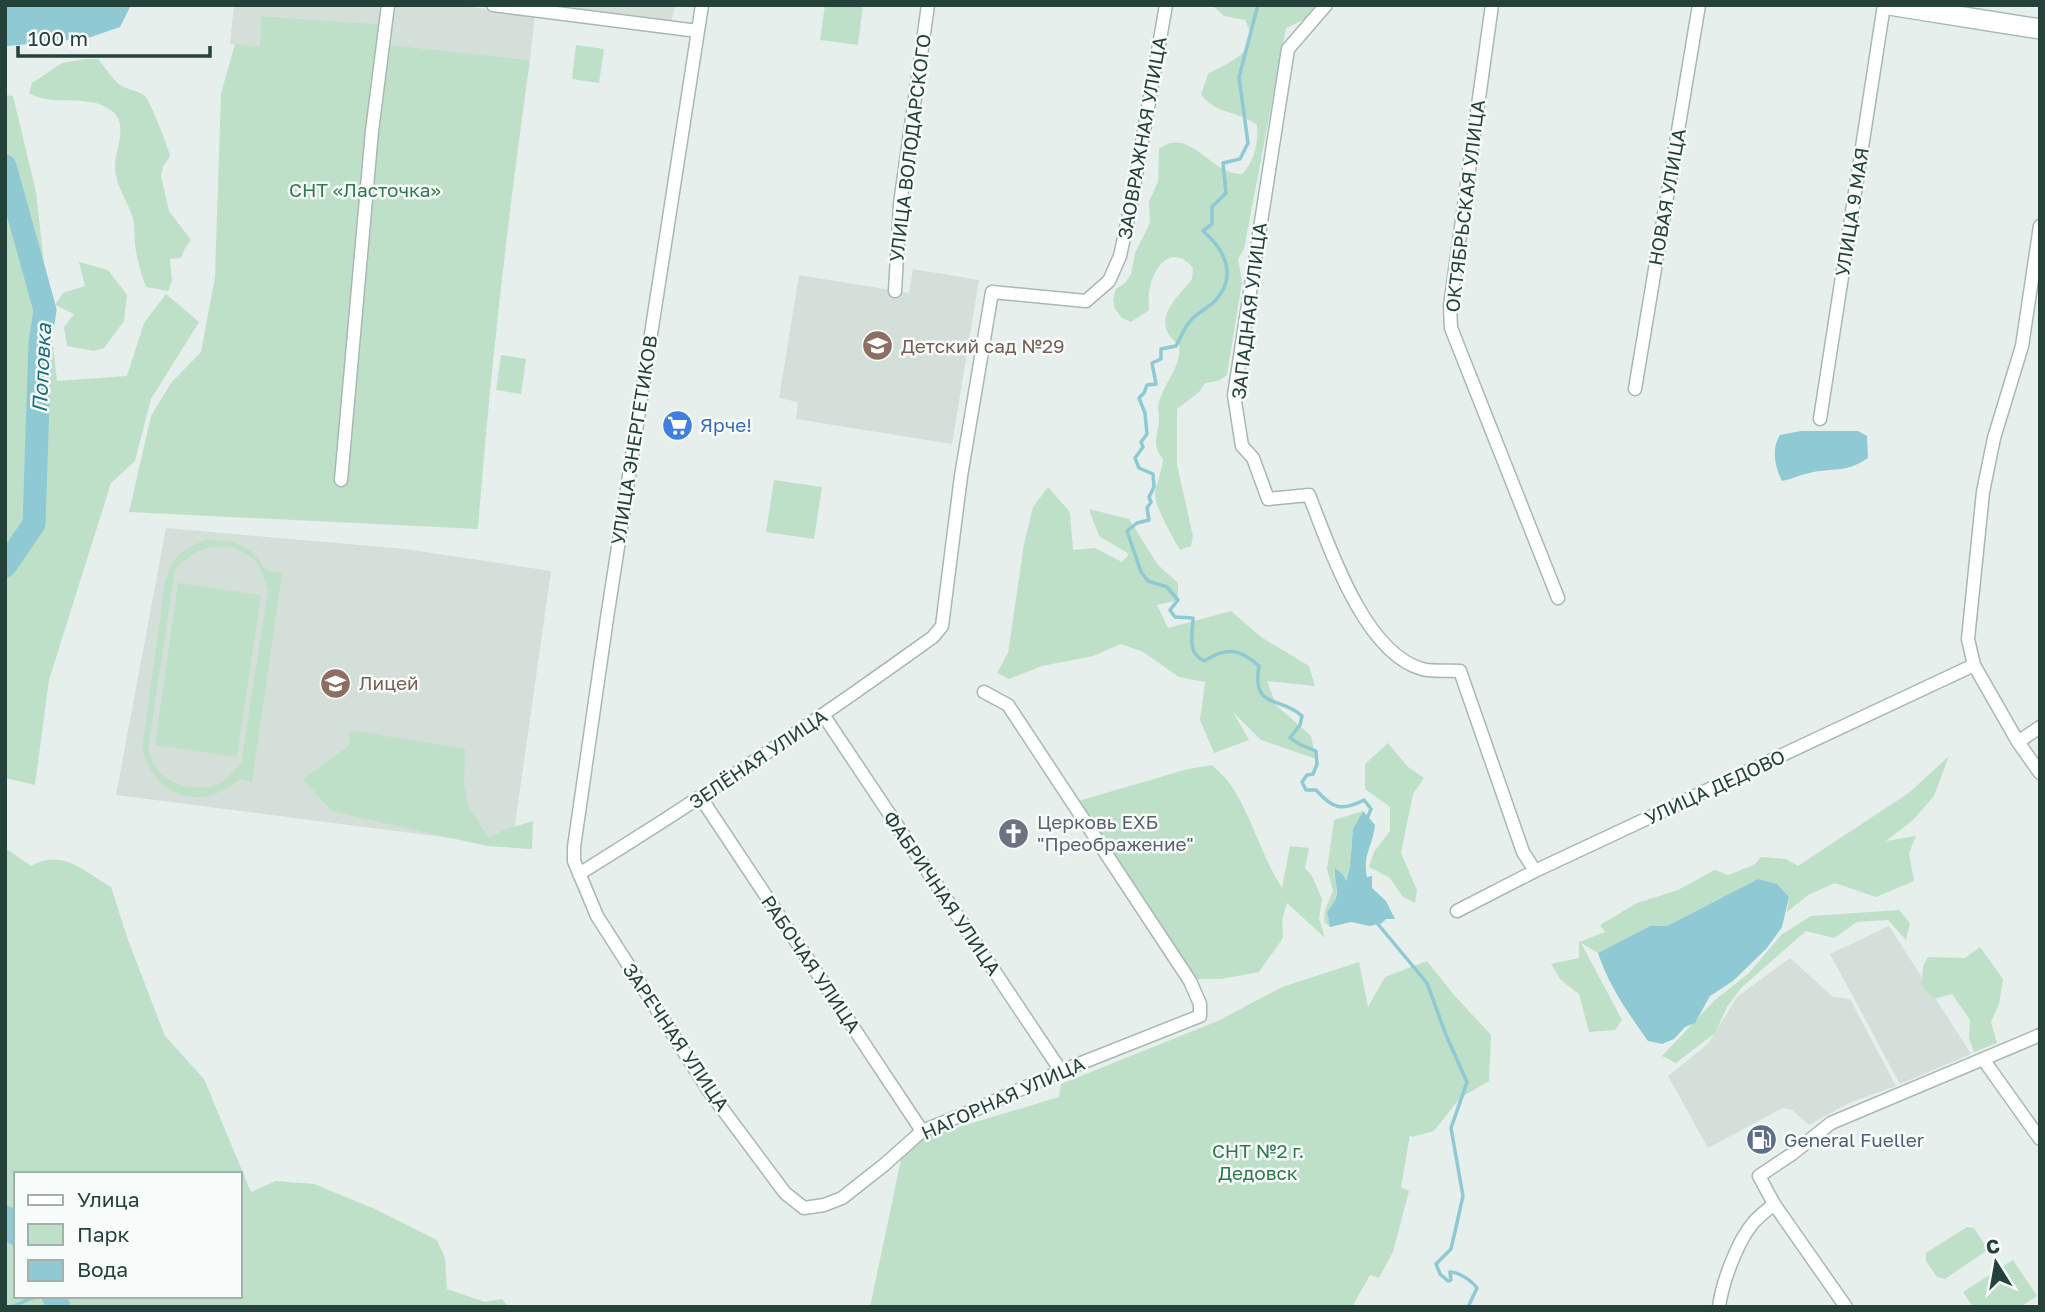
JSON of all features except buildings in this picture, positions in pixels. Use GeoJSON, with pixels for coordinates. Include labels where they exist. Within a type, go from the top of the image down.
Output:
{"type":"FeatureCollection","features":[{"type":"Feature","properties":{"kind":"street"},"geometry":{"type":"LineString","coordinates":[[341,480],[372,131],[388,5]]}},
{"type":"Feature","properties":{"kind":"street"},"geometry":{"type":"LineString","coordinates":[[492,5],[698,31]]}},
{"type":"Feature","properties":{"kind":"street","name":"УЛИЦА ЭНЕРГЕТИКОВ"},"geometry":{"type":"LineString","coordinates":[[579,874],[574,861],[574,847],[702,5]]}},
{"type":"Feature","properties":{"kind":"street","name":"УЛИЦА ВОЛОДАРСКОГО"},"geometry":{"type":"LineString","coordinates":[[895,291],[900,205],[928,5]]}},
{"type":"Feature","properties":{"kind":"street","name":"ЗАОВРАЖНАЯ УЛИЦА"},"geometry":{"type":"LineString","coordinates":[[933,637],[942,626],[961,476],[992,292],[1086,301],[1109,281],[1120,256],[1131,205],[1166,5]]}},
{"type":"Feature","properties":{"kind":"street","name":"ЗАПАДНАЯ УЛИЦА"},"geometry":{"type":"LineString","coordinates":[[1326,5],[1288,49],[1234,395],[1242,446],[1254,458],[1268,499],[1309,495],[1345,586],[1371,626],[1400,659],[1423,669],[1460,671],[1522,852],[1535,871]]}},
{"type":"Feature","properties":{"kind":"street","name":"ОКТЯБРЬСКАЯ УЛИЦА"},"geometry":{"type":"LineString","coordinates":[[1492,5],[1450,306],[1451,328],[1558,598]]}},
{"type":"Feature","properties":{"kind":"street","name":"НОВАЯ УЛИЦА"},"geometry":{"type":"LineString","coordinates":[[1635,389],[1699,5]]}},
{"type":"Feature","properties":{"kind":"street","name":"УЛИЦА 9 МАЯ"},"geometry":{"type":"LineString","coordinates":[[1820,419],[1884,5]]}},
{"type":"Feature","properties":{"kind":"street"},"geometry":{"type":"LineString","coordinates":[[1889,5],[2040,29]]}},
{"type":"Feature","properties":{"kind":"street"},"geometry":{"type":"LineString","coordinates":[[2040,226],[2022,346],[1994,438],[1983,492],[1968,639],[1974,665],[2018,742],[2040,774]]}},
{"type":"Feature","properties":{"kind":"street","name":"ЗЕЛЁНАЯ УЛИЦА"},"geometry":{"type":"LineString","coordinates":[[579,874],[701,798],[824,716],[933,637]]}},
{"type":"Feature","properties":{"kind":"street","name":"УЛИЦА ДЕДОВО"},"geometry":{"type":"LineString","coordinates":[[1457,911],[1535,871],[1974,665]]}},
{"type":"Feature","properties":{"kind":"street","name":"НАГОРНАЯ УЛИЦА"},"geometry":{"type":"LineString","coordinates":[[785,1193],[804,1208],[824,1205],[842,1198],[884,1166],[922,1130],[1200,1016],[1200,1004],[1190,981],[1008,705],[984,692]]}},
{"type":"Feature","properties":{"kind":"street","name":"ФАБРИЧНАЯ УЛИЦА"},"geometry":{"type":"LineString","coordinates":[[824,716],[1061,1071]]}},
{"type":"Feature","properties":{"kind":"street"},"geometry":{"type":"LineString","coordinates":[[2018,742],[2040,727]]}},
{"type":"Feature","properties":{"kind":"street","name":"РАБОЧАЯ УЛИЦА"},"geometry":{"type":"LineString","coordinates":[[701,798],[922,1130]]}},
{"type":"Feature","properties":{"kind":"street","name":"ЗАРЕЧНАЯ УЛИЦА"},"geometry":{"type":"LineString","coordinates":[[579,874],[597,916],[709,1091],[785,1193]]}},
{"type":"Feature","properties":{"kind":"street"},"geometry":{"type":"LineString","coordinates":[[1846,1307],[1778,1209],[1759,1175],[1792,1154],[1831,1123],[2040,1035]]}},
{"type":"Feature","properties":{"kind":"street"},"geometry":{"type":"LineString","coordinates":[[1983,1059],[2040,1139]]}},
{"type":"Feature","properties":{"kind":"street"},"geometry":{"type":"LineString","coordinates":[[1719,1307],[1721,1290],[1744,1236],[1754,1222],[1778,1209]]}},
{"type":"Feature","properties":{"kind":"shaded area"},"geometry":{"type":"Polygon","coordinates":[[[234,5],[455,5],[535,15],[530,60],[391,45],[392,25],[262,16],[260,47],[230,44],[234,5]]]}},
{"type":"Feature","properties":{"kind":"shaded area"},"geometry":{"type":"Polygon","coordinates":[[[574,5],[675,5],[671,23],[574,9],[574,5]]]}},
{"type":"Feature","properties":{"kind":"shaded area","name":"Детский сад №29"},"geometry":{"type":"Polygon","coordinates":[[[913,269],[979,280],[952,444],[796,419],[798,402],[779,398],[799,275],[909,293],[913,269]]]}},
{"type":"Feature","properties":{"kind":"shaded area","name":"Лицей"},"geometry":{"type":"Polygon","coordinates":[[[166,528],[405,549],[551,571],[512,846],[116,795],[166,528]]]}},
{"type":"Feature","properties":{"kind":"shaded area"},"geometry":{"type":"Polygon","coordinates":[[[1889,926],[1971,1054],[1900,1084],[1830,954],[1889,926]]]}},
{"type":"Feature","properties":{"kind":"shaded area"},"geometry":{"type":"Polygon","coordinates":[[[1790,958],[1833,997],[1850,999],[1896,1086],[1849,1103],[1809,1125],[1792,1110],[1783,1108],[1708,1148],[1668,1076],[1708,1044],[1737,997],[1790,958]]]}},
{"type":"Feature","properties":{"kind":"green space"},"geometry":{"type":"Polygon","coordinates":[[[825,5],[863,5],[858,45],[820,40],[825,5]]]}},
{"type":"Feature","properties":{"kind":"green space"},"geometry":{"type":"Polygon","coordinates":[[[1212,5],[1315,5],[1307,18],[1286,28],[1244,249],[1238,259],[1242,282],[1227,375],[1218,381],[1205,383],[1199,392],[1177,409],[1177,465],[1193,536],[1191,546],[1180,550],[1164,522],[1156,498],[1163,459],[1156,439],[1160,399],[1175,369],[1179,353],[1179,345],[1168,332],[1165,319],[1170,306],[1192,279],[1193,268],[1179,257],[1172,257],[1161,264],[1150,287],[1149,310],[1131,322],[1122,318],[1115,309],[1113,299],[1116,289],[1125,283],[1131,274],[1135,253],[1150,223],[1149,201],[1158,182],[1159,149],[1170,143],[1190,146],[1219,167],[1242,174],[1255,151],[1257,125],[1220,109],[1201,94],[1208,74],[1234,60],[1247,48],[1249,40],[1245,20],[1224,16],[1212,5]]]}},
{"type":"Feature","properties":{"kind":"green space","name":"СНТ «Ласточка»"},"geometry":{"type":"Polygon","coordinates":[[[261,16],[392,25],[391,45],[530,60],[500,294],[478,529],[129,512],[151,416],[171,383],[201,352],[215,277],[221,93],[235,44],[260,47],[261,16]]]}},
{"type":"Feature","properties":{"kind":"green space"},"geometry":{"type":"Polygon","coordinates":[[[576,45],[604,49],[599,83],[572,79],[576,45]]]}},
{"type":"Feature","properties":{"kind":"green space"},"geometry":{"type":"Polygon","coordinates":[[[98,59],[120,85],[145,96],[166,145],[170,157],[163,166],[161,176],[169,211],[191,240],[181,258],[170,259],[172,281],[168,291],[146,287],[141,272],[133,218],[116,174],[120,138],[117,116],[103,105],[92,102],[49,99],[29,93],[32,83],[62,63],[98,59]]]}},
{"type":"Feature","properties":{"kind":"green space"},"geometry":{"type":"Polygon","coordinates":[[[5,95],[13,96],[36,192],[57,381],[127,376],[144,323],[166,294],[199,322],[151,399],[135,461],[111,483],[49,680],[35,785],[5,778],[5,95]]]}},
{"type":"Feature","properties":{"kind":"green space"},"geometry":{"type":"Polygon","coordinates":[[[79,262],[108,270],[127,295],[124,321],[104,348],[94,351],[67,346],[64,327],[74,314],[55,305],[63,293],[85,286],[79,262]]]}},
{"type":"Feature","properties":{"kind":"green space"},"geometry":{"type":"Polygon","coordinates":[[[501,355],[526,359],[521,394],[496,390],[501,355]]]}},
{"type":"Feature","properties":{"kind":"green space"},"geometry":{"type":"Polygon","coordinates":[[[774,480],[822,487],[814,539],[766,532],[774,480]]]}},
{"type":"Feature","properties":{"kind":"green space"},"geometry":{"type":"Polygon","coordinates":[[[1048,487],[1070,512],[1073,550],[1095,548],[1122,562],[1129,554],[1099,536],[1089,509],[1129,519],[1158,565],[1178,583],[1178,600],[1157,605],[1168,628],[1231,611],[1261,637],[1309,666],[1315,686],[1267,681],[1276,705],[1311,736],[1316,759],[1261,740],[1233,712],[1249,740],[1214,753],[1200,720],[1205,682],[1179,677],[1143,652],[1121,644],[1093,656],[1042,666],[1009,679],[997,673],[1008,653],[1024,544],[1033,507],[1048,487]]]}},
{"type":"Feature","properties":{"kind":"green space"},"geometry":{"type":"Polygon","coordinates":[[[205,540],[241,545],[254,555],[266,571],[282,573],[252,782],[240,779],[210,795],[195,797],[169,789],[149,766],[142,750],[164,588],[172,563],[181,553],[205,540]],[[229,546],[205,549],[175,569],[148,750],[162,775],[188,786],[202,788],[216,785],[241,763],[268,590],[256,562],[229,546]]]}},
{"type":"Feature","properties":{"kind":"green space"},"geometry":{"type":"Polygon","coordinates":[[[178,583],[261,595],[237,757],[155,745],[178,583]]]}},
{"type":"Feature","properties":{"kind":"green space"},"geometry":{"type":"Polygon","coordinates":[[[350,730],[465,749],[464,785],[468,806],[489,838],[506,829],[533,821],[532,849],[487,846],[331,811],[303,779],[349,746],[350,730]]]}},
{"type":"Feature","properties":{"kind":"green space"},"geometry":{"type":"Polygon","coordinates":[[[1388,743],[1408,767],[1424,778],[1413,794],[1401,853],[1417,890],[1415,903],[1403,897],[1390,878],[1369,867],[1374,852],[1390,831],[1390,807],[1365,789],[1365,764],[1388,743]]]}},
{"type":"Feature","properties":{"kind":"green space"},"geometry":{"type":"Polygon","coordinates":[[[1949,756],[1934,796],[1913,820],[1886,841],[1916,836],[1909,853],[1914,881],[1876,897],[1835,883],[1808,895],[1787,912],[1789,897],[1777,884],[1758,879],[1667,926],[1650,926],[1598,953],[1581,943],[1622,1020],[1615,1030],[1589,1032],[1579,994],[1561,980],[1551,964],[1579,958],[1579,942],[1605,932],[1600,925],[1637,903],[1678,890],[1715,870],[1728,875],[1754,865],[1761,857],[1786,859],[1798,866],[1910,792],[1949,756]]]}},
{"type":"Feature","properties":{"kind":"green space"},"geometry":{"type":"Polygon","coordinates":[[[1212,765],[1227,780],[1238,797],[1282,888],[1290,846],[1309,848],[1305,868],[1312,876],[1322,899],[1319,918],[1325,938],[1287,903],[1282,920],[1283,938],[1259,972],[1221,979],[1188,979],[1075,802],[1188,769],[1212,765]]]}},
{"type":"Feature","properties":{"kind":"green space"},"geometry":{"type":"Polygon","coordinates":[[[1363,811],[1353,829],[1350,866],[1345,882],[1334,874],[1336,894],[1327,912],[1330,927],[1324,922],[1325,910],[1333,891],[1327,869],[1334,820],[1363,811]]]}},
{"type":"Feature","properties":{"kind":"green space"},"geometry":{"type":"Polygon","coordinates":[[[5,848],[31,866],[53,859],[72,864],[111,887],[165,1036],[204,1079],[251,1192],[275,1181],[314,1184],[375,1209],[437,1240],[445,1258],[447,1289],[485,1302],[502,1299],[509,1307],[5,1307],[5,848]]]}},
{"type":"Feature","properties":{"kind":"green space"},"geometry":{"type":"Polygon","coordinates":[[[1899,910],[1910,923],[1906,940],[1888,920],[1857,922],[1834,938],[1806,931],[1741,988],[1727,1007],[1715,1033],[1676,1063],[1662,1056],[1715,1000],[1749,973],[1781,935],[1811,916],[1899,910]]]}},
{"type":"Feature","properties":{"kind":"green space"},"geometry":{"type":"Polygon","coordinates":[[[1980,947],[2003,979],[1999,1004],[1991,1022],[1997,1043],[1974,1052],[1969,1038],[1970,1020],[1952,994],[1934,999],[1922,986],[1923,966],[1928,957],[1965,958],[1980,947]]]}},
{"type":"Feature","properties":{"kind":"green space","name":"СНТ №2 г. Дедовск"},"geometry":{"type":"Polygon","coordinates":[[[1427,961],[1491,1035],[1489,1081],[1460,1098],[1434,1131],[1412,1137],[1410,1135],[1401,1187],[1409,1191],[1393,1252],[1379,1278],[1370,1275],[1352,1307],[870,1307],[902,1155],[923,1138],[1059,1097],[1061,1084],[1220,1020],[1282,987],[1359,962],[1368,1007],[1385,977],[1427,961]]]}},
{"type":"Feature","properties":{"kind":"green space"},"geometry":{"type":"Polygon","coordinates":[[[1967,1227],[1974,1228],[1986,1251],[1945,1279],[1937,1277],[1926,1261],[1926,1253],[1967,1227]]]}},
{"type":"Feature","properties":{"kind":"green space"},"geometry":{"type":"Polygon","coordinates":[[[2013,1260],[2037,1296],[2020,1307],[1973,1307],[1963,1292],[2013,1260]]]}},
{"type":"Feature","properties":{"kind":"water"},"geometry":{"type":"Polygon","coordinates":[[[5,5],[131,5],[120,27],[88,38],[8,46],[5,45],[5,5]]]}},
{"type":"Feature","properties":{"kind":"water"},"geometry":{"type":"Polygon","coordinates":[[[1801,431],[1858,431],[1867,436],[1868,458],[1845,468],[1818,471],[1782,481],[1775,458],[1777,440],[1780,435],[1801,431]]]}},
{"type":"Feature","properties":{"kind":"water"},"geometry":{"type":"Polygon","coordinates":[[[1363,811],[1375,825],[1367,856],[1367,877],[1372,876],[1372,888],[1386,901],[1395,919],[1386,919],[1370,926],[1351,922],[1330,927],[1327,912],[1337,895],[1335,868],[1346,881],[1353,829],[1363,811]]]}},
{"type":"Feature","properties":{"kind":"water"},"geometry":{"type":"Polygon","coordinates":[[[1758,879],[1777,884],[1789,897],[1782,927],[1767,948],[1733,981],[1710,996],[1695,1023],[1685,1027],[1674,1039],[1662,1044],[1648,1041],[1613,988],[1598,953],[1650,926],[1667,926],[1758,879]]]}},
{"type":"Feature","properties":{"kind":"waterway"},"geometry":{"type":"LineString","coordinates":[[1258,5],[1239,77],[1248,143],[1240,159],[1223,163],[1226,193],[1212,207],[1212,224],[1203,231],[1223,255],[1226,282],[1215,301],[1190,321],[1176,346],[1161,349],[1161,359],[1152,363],[1156,384],[1147,385],[1139,398],[1145,413],[1147,434],[1141,442],[1143,447],[1135,458],[1139,468],[1153,474],[1154,487],[1147,508],[1149,520],[1137,523],[1127,531],[1141,572],[1148,581],[1167,587],[1178,600],[1170,610],[1175,617],[1193,618],[1192,642],[1198,657],[1204,661],[1226,652],[1245,656],[1259,666],[1259,690],[1264,696],[1302,716],[1300,725],[1290,738],[1316,751],[1317,764],[1313,774],[1307,775],[1302,782],[1306,790],[1316,790],[1337,806],[1349,806],[1364,800],[1371,809],[1366,821]]}},
{"type":"Feature","properties":{"kind":"waterway","name":"Поповка"},"geometry":{"type":"LineString","coordinates":[[5,166],[45,310],[40,343],[34,524],[5,566]]}},
{"type":"Feature","properties":{"kind":"waterway"},"geometry":{"type":"LineString","coordinates":[[1377,923],[1427,983],[1467,1082],[1451,1128],[1463,1196],[1451,1249],[1436,1264],[1440,1274],[1448,1281],[1451,1280],[1450,1272],[1454,1272],[1465,1277],[1477,1288],[1468,1307]]}},
{"type":"Feature","properties":{"kind":"waterway","name":"Поповка"},"geometry":{"type":"LineString","coordinates":[[5,1217],[14,1231]]}},
{"type":"Feature","properties":{"kind":"waterway"},"geometry":{"type":"LineString","coordinates":[[11,1307],[32,1298]]}},
{"type":"Feature","properties":{"kind":"waterway","name":"Поповка"},"geometry":{"type":"LineString","coordinates":[[54,1298],[59,1307]]}},
{"type":"Feature","properties":{"kind":"place","name":"Детский сад №29"},"geometry":{"type":"Point","coordinates":[878,346]}},
{"type":"Feature","properties":{"kind":"place","name":"Ярче!"},"geometry":{"type":"Point","coordinates":[677,425]}},
{"type":"Feature","properties":{"kind":"place","name":"Лицей"},"geometry":{"type":"Point","coordinates":[336,683]}},
{"type":"Feature","properties":{"kind":"place","name":"Церковь ЕХБ \"Преображение\""},"geometry":{"type":"Point","coordinates":[1014,833]}},
{"type":"Feature","properties":{"kind":"place","name":"General Fueller"},"geometry":{"type":"Point","coordinates":[1761,1140]}}]}
